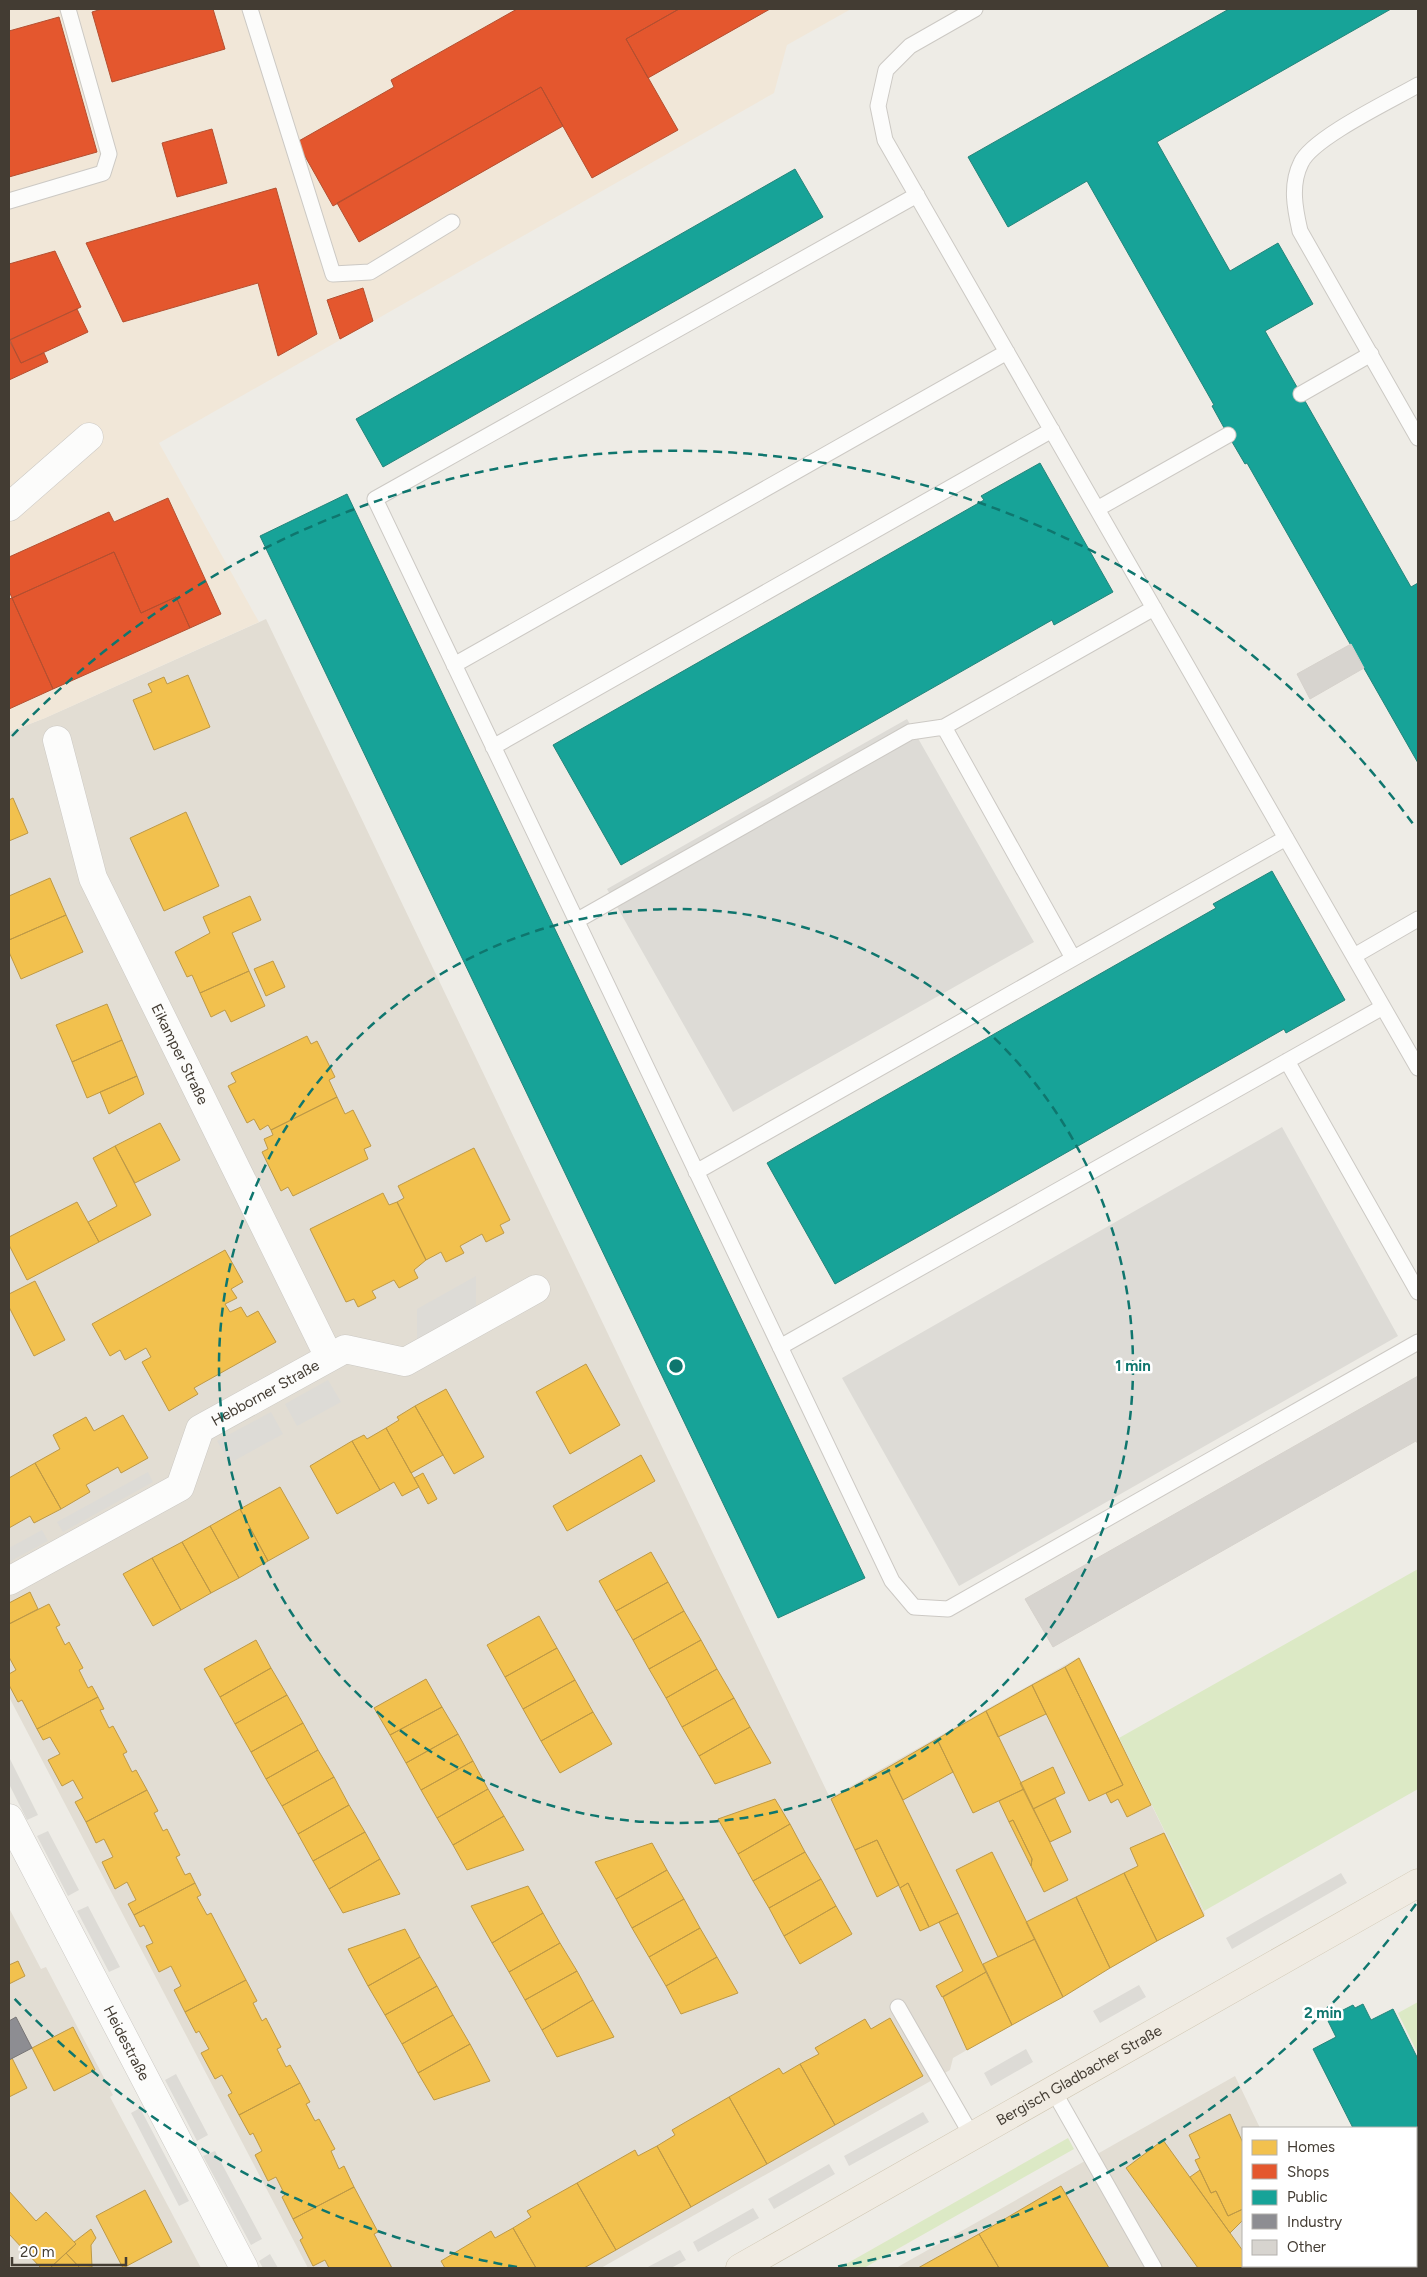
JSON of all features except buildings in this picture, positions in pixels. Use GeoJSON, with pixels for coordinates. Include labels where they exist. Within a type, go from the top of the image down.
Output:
{"type":"FeatureCollection","features":[{"type":"Feature","properties":{"kind":"main road","name":"Bergisch Gladbacher Straße"},"geometry":{"type":"LineString","coordinates":[[740,2268],[1418,1883]]}},
{"type":"Feature","properties":{"kind":"street"},"geometry":{"type":"LineString","coordinates":[[9,507],[89,436]]}},
{"type":"Feature","properties":{"kind":"street","name":"Eikamper Straße"},"geometry":{"type":"LineString","coordinates":[[57,740],[93,878],[329,1358]]}},
{"type":"Feature","properties":{"kind":"street","name":"Hebborner Straße"},"geometry":{"type":"LineString","coordinates":[[9,1582],[180,1487],[200,1429],[345,1349],[405,1362],[536,1289]]}},
{"type":"Feature","properties":{"kind":"street","name":"Heidestraße"},"geometry":{"type":"LineString","coordinates":[[9,1818],[244,2268]]}},
{"type":"Feature","properties":{"kind":"lane"},"geometry":{"type":"LineString","coordinates":[[9,201],[103,173],[109,154],[68,9]]}},
{"type":"Feature","properties":{"kind":"lane"},"geometry":{"type":"LineString","coordinates":[[250,9],[334,274],[370,272],[452,222]]}},
{"type":"Feature","properties":{"kind":"lane"},"geometry":{"type":"LineString","coordinates":[[967,11],[910,46],[886,70],[878,106],[885,140],[1418,1068]]}},
{"type":"Feature","properties":{"kind":"lane"},"geometry":{"type":"LineString","coordinates":[[1418,85],[1325,138],[1301,162],[1293,198],[1300,231],[1418,438]]}},
{"type":"Feature","properties":{"kind":"lane"},"geometry":{"type":"LineString","coordinates":[[917,196],[375,499],[892,1581],[914,1607],[948,1609],[1418,1342]]}},
{"type":"Feature","properties":{"kind":"lane"},"geometry":{"type":"LineString","coordinates":[[454,666],[1007,352]]}},
{"type":"Feature","properties":{"kind":"lane"},"geometry":{"type":"LineString","coordinates":[[1301,394],[1371,354]]}},
{"type":"Feature","properties":{"kind":"lane"},"geometry":{"type":"LineString","coordinates":[[493,747],[1052,430]]}},
{"type":"Feature","properties":{"kind":"lane"},"geometry":{"type":"LineString","coordinates":[[1097,509],[1228,435]]}},
{"type":"Feature","properties":{"kind":"lane"},"geometry":{"type":"LineString","coordinates":[[576,920],[910,732],[944,727],[1154,608]]}},
{"type":"Feature","properties":{"kind":"lane"},"geometry":{"type":"LineString","coordinates":[[944,727],[1073,958]]}},
{"type":"Feature","properties":{"kind":"lane"},"geometry":{"type":"LineString","coordinates":[[696,1172],[1286,838]]}},
{"type":"Feature","properties":{"kind":"lane"},"geometry":{"type":"LineString","coordinates":[[1354,956],[1418,919]]}},
{"type":"Feature","properties":{"kind":"lane"},"geometry":{"type":"LineString","coordinates":[[780,1347],[1383,1007]]}},
{"type":"Feature","properties":{"kind":"lane"},"geometry":{"type":"LineString","coordinates":[[1287,1061],[1418,1292]]}},
{"type":"Feature","properties":{"kind":"lane"},"geometry":{"type":"LineString","coordinates":[[898,2008],[972,2136]]}},
{"type":"Feature","properties":{"kind":"lane"},"geometry":{"type":"LineString","coordinates":[[1053,2090],[1154,2268]]}},
{"type":"Feature","properties":{"kind":"shaded area"},"geometry":{"type":"Polygon","coordinates":[[[9,9],[851,9],[787,45],[774,93],[159,443],[259,622],[45,718],[9,732],[9,9]]]}},
{"type":"Feature","properties":{"kind":"shaded area"},"geometry":{"type":"Polygon","coordinates":[[[266,619],[830,1798],[1079,1657],[1205,1914],[953,2058],[950,2070],[601,2268],[308,2268],[9,1697],[9,732],[45,718],[266,619]]]}},
{"type":"Feature","properties":{"kind":"shaded area"},"geometry":{"type":"Polygon","coordinates":[[[907,719],[1034,942],[733,1112],[607,889],[907,719]]]}},
{"type":"Feature","properties":{"kind":"shaded area"},"geometry":{"type":"Polygon","coordinates":[[[1282,1127],[1398,1336],[959,1586],[842,1378],[1282,1127]]]}},
{"type":"Feature","properties":{"kind":"shaded area"},"geometry":{"type":"Polygon","coordinates":[[[476,1276],[476,1307],[417,1339],[417,1309],[476,1276]]]}},
{"type":"Feature","properties":{"kind":"shaded area"},"geometry":{"type":"Polygon","coordinates":[[[328,1380],[341,1402],[297,1426],[285,1404],[328,1380]]]}},
{"type":"Feature","properties":{"kind":"shaded area"},"geometry":{"type":"Polygon","coordinates":[[[271,1412],[283,1434],[230,1463],[217,1441],[271,1412]]]}},
{"type":"Feature","properties":{"kind":"shaded area"},"geometry":{"type":"Polygon","coordinates":[[[148,1472],[153,1482],[63,1532],[57,1522],[148,1472]]]}},
{"type":"Feature","properties":{"kind":"shaded area"},"geometry":{"type":"Polygon","coordinates":[[[42,1530],[48,1541],[9,1562],[9,1548],[42,1530]]]}},
{"type":"Feature","properties":{"kind":"shaded area"},"geometry":{"type":"Polygon","coordinates":[[[9,1757],[38,1815],[27,1820],[9,1784],[9,1757]]]}},
{"type":"Feature","properties":{"kind":"shaded area"},"geometry":{"type":"Polygon","coordinates":[[[48,1831],[79,1890],[68,1896],[37,1836],[48,1831]]]}},
{"type":"Feature","properties":{"kind":"shaded area"},"geometry":{"type":"Polygon","coordinates":[[[1341,1873],[1347,1883],[1232,1949],[1226,1938],[1341,1873]]]}},
{"type":"Feature","properties":{"kind":"shaded area"},"geometry":{"type":"Polygon","coordinates":[[[88,1906],[120,1967],[109,1972],[77,1911],[88,1906]]]}},
{"type":"Feature","properties":{"kind":"shaded area"},"geometry":{"type":"Polygon","coordinates":[[[9,1908],[41,1969],[46,1967],[113,2095],[110,2097],[201,2268],[9,2268],[9,1908]]]}},
{"type":"Feature","properties":{"kind":"shaded area"},"geometry":{"type":"Polygon","coordinates":[[[1139,1985],[1146,1997],[1100,2023],[1093,2011],[1139,1985]]]}},
{"type":"Feature","properties":{"kind":"shaded area"},"geometry":{"type":"Polygon","coordinates":[[[1026,2049],[1033,2062],[991,2086],[984,2073],[1026,2049]]]}},
{"type":"Feature","properties":{"kind":"shaded area"},"geometry":{"type":"Polygon","coordinates":[[[176,2074],[208,2135],[197,2141],[165,2080],[176,2074]]]}},
{"type":"Feature","properties":{"kind":"shaded area"},"geometry":{"type":"Polygon","coordinates":[[[1235,2076],[1260,2127],[1242,2127],[1242,2267],[1328,2268],[896,2268],[1235,2076]]]}},
{"type":"Feature","properties":{"kind":"shaded area"},"geometry":{"type":"Polygon","coordinates":[[[140,2108],[189,2201],[179,2206],[131,2113],[140,2108]]]}},
{"type":"Feature","properties":{"kind":"shaded area"},"geometry":{"type":"Polygon","coordinates":[[[923,2112],[929,2122],[849,2166],[844,2156],[923,2112]]]}},
{"type":"Feature","properties":{"kind":"shaded area"},"geometry":{"type":"Polygon","coordinates":[[[215,2151],[262,2239],[251,2245],[203,2156],[215,2151]]]}},
{"type":"Feature","properties":{"kind":"shaded area"},"geometry":{"type":"Polygon","coordinates":[[[829,2164],[835,2174],[774,2209],[768,2199],[829,2164]]]}},
{"type":"Feature","properties":{"kind":"shaded area"},"geometry":{"type":"Polygon","coordinates":[[[753,2208],[759,2218],[698,2252],[693,2242],[753,2208]]]}},
{"type":"Feature","properties":{"kind":"shaded area"},"geometry":{"type":"Polygon","coordinates":[[[680,2250],[686,2260],[671,2268],[646,2268],[680,2250]]]}},
{"type":"Feature","properties":{"kind":"shaded area"},"geometry":{"type":"Polygon","coordinates":[[[270,2254],[278,2268],[263,2268],[259,2261],[270,2254]]]}},
{"type":"Feature","properties":{"kind":"green space"},"geometry":{"type":"Polygon","coordinates":[[[1418,1569],[1418,1789],[1204,1911],[1119,1738],[1418,1569]]]}},
{"type":"Feature","properties":{"kind":"green space"},"geometry":{"type":"Polygon","coordinates":[[[1418,2002],[1418,2054],[1398,2013],[1418,2002]]]}},
{"type":"Feature","properties":{"kind":"green space"},"geometry":{"type":"Polygon","coordinates":[[[1068,2138],[1074,2149],[864,2268],[839,2268],[1068,2138]]]}}]}
